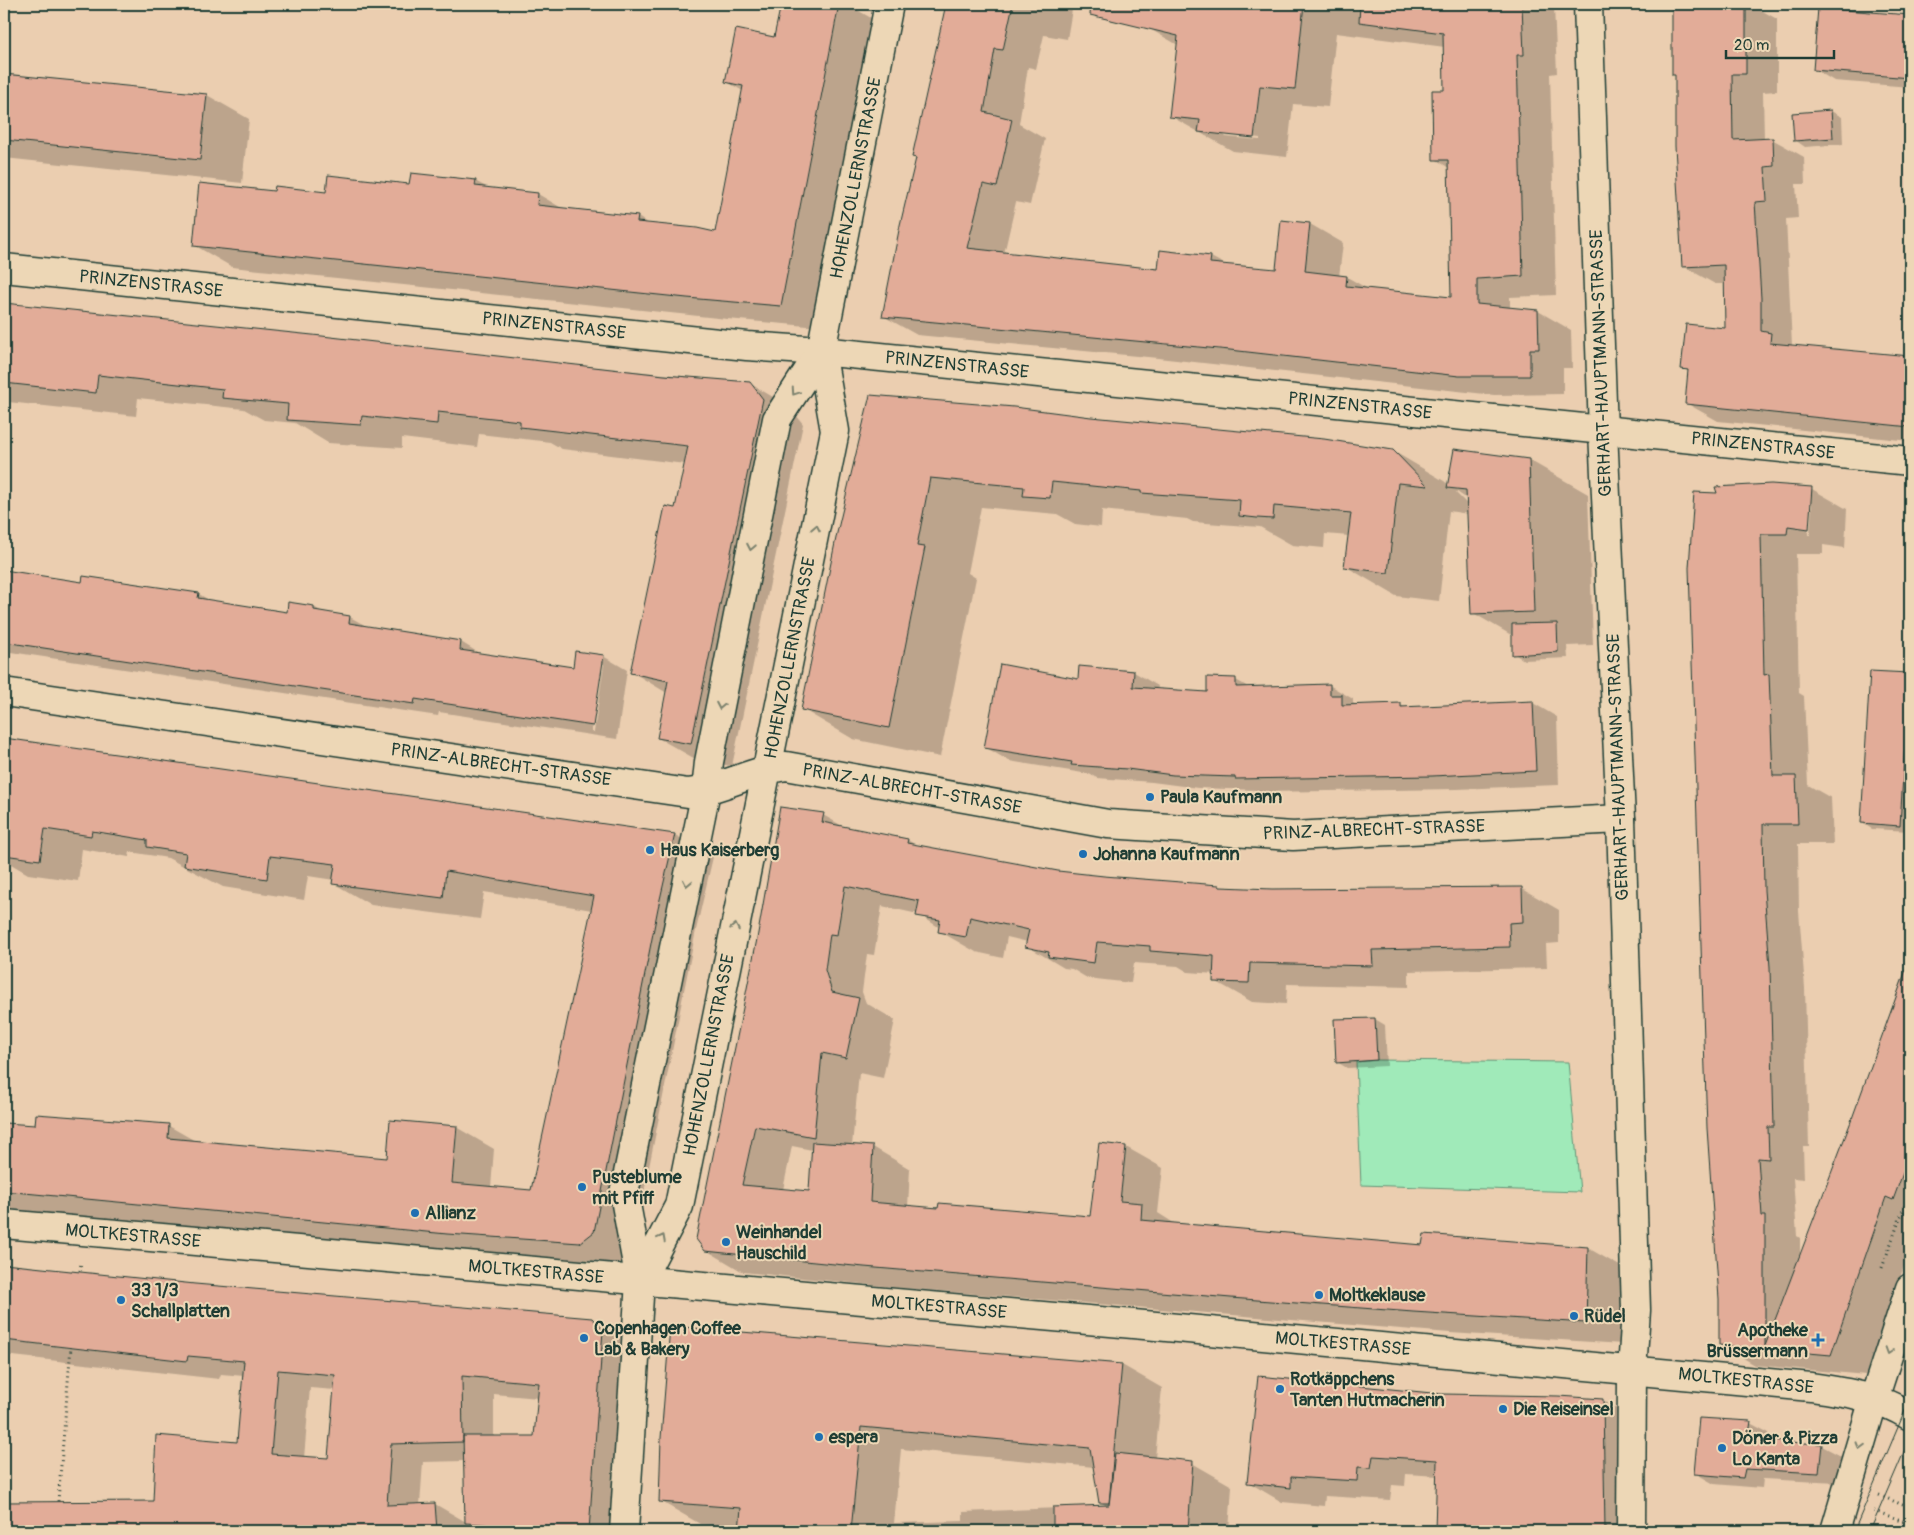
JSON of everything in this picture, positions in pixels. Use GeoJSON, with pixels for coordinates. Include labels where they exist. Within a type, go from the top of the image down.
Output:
{"type":"FeatureCollection","features":[{"type":"Feature","properties":{"kind":"street","name":"HOHENZOLLERNSTRASSE"},"geometry":{"type":"LineString","coordinates":[[640,1281],[679,1206],[835,431],[822,351],[889,4]]}},
{"type":"Feature","properties":{"kind":"street","name":"GERHART-HAUPTMANN-STRASSE"},"geometry":{"type":"LineString","coordinates":[[1588,4],[1603,430],[1621,819],[1636,1310],[1632,1371],[1631,1531]]}},
{"type":"Feature","properties":{"kind":"street","name":"PRINZENSTRASSE"},"geometry":{"type":"LineString","coordinates":[[4,268],[727,344],[822,351],[1910,461]]}},
{"type":"Feature","properties":{"kind":"street","name":"HOHENZOLLERNSTRASSE"},"geometry":{"type":"LineString","coordinates":[[640,1281],[624,1193],[706,791],[709,762],[777,419],[822,351]]}},
{"type":"Feature","properties":{"kind":"street","name":"PRINZ-ALBRECHT-STRASSE"},"geometry":{"type":"LineString","coordinates":[[4,692],[688,793],[706,791],[768,768],[786,766],[1108,824],[1293,836],[1621,819]]}},
{"type":"Feature","properties":{"kind":"street","name":"MOLTKESTRASSE"},"geometry":{"type":"LineString","coordinates":[[4,1224],[1811,1387],[1847,1392],[1874,1399],[1910,1416]]}},
{"type":"Feature","properties":{"kind":"street"},"geometry":{"type":"LineString","coordinates":[[624,1531],[640,1281]]}},
{"type":"Feature","properties":{"kind":"street"},"geometry":{"type":"LineString","coordinates":[[1834,1531],[1910,1288]]}},
{"type":"Feature","properties":{"kind":"path"},"geometry":{"type":"LineString","coordinates":[[58,1501],[71,1347]]}},
{"type":"Feature","properties":{"kind":"path"},"geometry":{"type":"LineString","coordinates":[[1845,1500],[1910,1523]]}},
{"type":"Feature","properties":{"kind":"green space"},"geometry":{"type":"Polygon","coordinates":[[[1377,1060],[1568,1062],[1580,1192],[1361,1185],[1356,1062],[1377,1060]]]}},
{"type":"Feature","properties":{"kind":"building"},"geometry":{"type":"Polygon","coordinates":[[[781,4],[839,4],[781,306],[687,298],[193,246],[199,183],[274,191],[275,186],[326,192],[328,175],[409,184],[411,173],[476,180],[475,186],[538,193],[537,205],[638,216],[637,222],[697,228],[715,232],[743,86],[725,82],[736,29],[774,37],[781,4]]]}},
{"type":"Feature","properties":{"kind":"building"},"geometry":{"type":"Polygon","coordinates":[[[946,4],[1013,4],[1003,50],[995,49],[984,112],[1012,119],[997,187],[983,184],[967,248],[1158,269],[1160,250],[1211,256],[1210,263],[1276,269],[1281,220],[1310,223],[1305,271],[1347,276],[1346,286],[1451,297],[1448,160],[1433,160],[1432,90],[1444,90],[1443,33],[1359,22],[1360,4],[1522,4],[1524,55],[1517,55],[1523,276],[1477,279],[1477,304],[1538,310],[1539,349],[1530,349],[1530,376],[1459,376],[1230,350],[882,317],[900,225],[916,158],[912,157],[946,4]]]}},
{"type":"Feature","properties":{"kind":"building"},"geometry":{"type":"Polygon","coordinates":[[[1091,4],[1304,4],[1295,89],[1260,86],[1254,138],[1198,132],[1200,120],[1169,117],[1178,36],[1090,15],[1091,4]]]}},
{"type":"Feature","properties":{"kind":"building"},"geometry":{"type":"Polygon","coordinates":[[[1672,4],[1746,4],[1746,74],[1732,74],[1733,140],[1773,138],[1774,166],[1765,167],[1767,201],[1755,202],[1761,298],[1761,331],[1771,333],[1770,343],[1910,356],[1910,427],[1685,404],[1688,370],[1681,369],[1686,324],[1725,328],[1724,265],[1682,267],[1675,146],[1675,75],[1672,75],[1672,4]]]}},
{"type":"Feature","properties":{"kind":"building"},"geometry":{"type":"Polygon","coordinates":[[[1818,8],[1910,15],[1910,78],[1813,70],[1818,8]]]}},
{"type":"Feature","properties":{"kind":"building"},"geometry":{"type":"Polygon","coordinates":[[[4,74],[207,94],[200,160],[4,140],[4,74]]]}},
{"type":"Feature","properties":{"kind":"building"},"geometry":{"type":"Polygon","coordinates":[[[1831,110],[1833,138],[1794,141],[1792,113],[1831,110]]]}},
{"type":"Feature","properties":{"kind":"building"},"geometry":{"type":"Polygon","coordinates":[[[4,303],[322,336],[664,375],[750,382],[763,399],[691,744],[657,738],[668,681],[630,673],[665,506],[675,508],[688,446],[520,427],[520,421],[438,412],[437,424],[362,416],[361,425],[287,420],[288,404],[222,398],[223,389],[98,375],[96,393],[4,383],[4,303]]]}},
{"type":"Feature","properties":{"kind":"building"},"geometry":{"type":"Polygon","coordinates":[[[870,395],[1014,407],[1091,417],[1324,439],[1393,450],[1428,486],[1398,483],[1388,573],[1344,567],[1351,513],[1274,506],[1273,519],[1257,518],[1239,516],[1240,500],[1141,493],[1141,491],[1052,482],[1050,498],[1023,496],[1024,487],[930,478],[917,546],[925,547],[889,728],[801,710],[837,533],[870,395]]]}},
{"type":"Feature","properties":{"kind":"building"},"geometry":{"type":"Polygon","coordinates":[[[1454,449],[1529,459],[1534,612],[1471,614],[1466,490],[1447,488],[1454,449]]]}},
{"type":"Feature","properties":{"kind":"building"},"geometry":{"type":"Polygon","coordinates":[[[1771,484],[1812,487],[1809,529],[1788,526],[1787,534],[1761,534],[1764,675],[1769,674],[1773,776],[1796,776],[1798,824],[1763,824],[1764,890],[1770,967],[1774,1127],[1768,1127],[1769,1159],[1758,1158],[1762,1216],[1765,1216],[1765,1346],[1850,1124],[1907,967],[1910,967],[1910,1154],[1893,1200],[1886,1197],[1831,1355],[1719,1345],[1719,1299],[1707,1128],[1689,568],[1694,492],[1717,493],[1715,487],[1771,484]]]}},
{"type":"Feature","properties":{"kind":"building"},"geometry":{"type":"Polygon","coordinates":[[[4,570],[82,582],[83,576],[199,593],[198,598],[287,612],[288,602],[314,606],[314,610],[350,616],[349,623],[461,641],[460,650],[573,667],[575,651],[604,655],[593,726],[415,699],[414,704],[4,642],[4,570]]]}},
{"type":"Feature","properties":{"kind":"building"},"geometry":{"type":"Polygon","coordinates":[[[1557,623],[1558,652],[1512,655],[1512,624],[1557,623]]]}},
{"type":"Feature","properties":{"kind":"building"},"geometry":{"type":"Polygon","coordinates":[[[1000,664],[1078,679],[1079,666],[1134,671],[1133,687],[1207,692],[1207,677],[1236,678],[1236,687],[1330,684],[1330,695],[1342,695],[1342,705],[1401,703],[1401,707],[1533,701],[1536,771],[1432,776],[1235,779],[1235,777],[1173,775],[1071,765],[1072,762],[984,748],[1000,664]]]}},
{"type":"Feature","properties":{"kind":"building"},"geometry":{"type":"Polygon","coordinates":[[[1870,671],[1909,673],[1900,826],[1861,823],[1870,671]]]}},
{"type":"Feature","properties":{"kind":"building"},"geometry":{"type":"Polygon","coordinates":[[[4,738],[675,834],[658,908],[594,1232],[580,1243],[447,1234],[4,1191],[4,1123],[35,1125],[36,1114],[169,1124],[168,1138],[387,1158],[390,1120],[457,1126],[452,1183],[531,1190],[594,896],[446,871],[443,898],[332,884],[335,864],[270,856],[267,879],[184,866],[186,853],[147,847],[147,840],[92,831],[91,836],[45,829],[40,860],[4,855],[4,738]]]}},
{"type":"Feature","properties":{"kind":"building"},"geometry":{"type":"Polygon","coordinates":[[[780,807],[824,813],[822,822],[908,839],[907,843],[1058,871],[1104,876],[1219,885],[1220,887],[1272,889],[1522,887],[1523,922],[1509,923],[1510,947],[1372,950],[1373,966],[1250,963],[1249,983],[1213,982],[1214,956],[1150,951],[1150,946],[1097,942],[1094,963],[1048,957],[1049,952],[1025,947],[1029,930],[970,917],[966,937],[938,932],[940,920],[916,916],[919,901],[845,886],[837,935],[830,934],[825,970],[832,992],[859,998],[846,1058],[822,1053],[814,1137],[755,1126],[742,1185],[809,1191],[812,1142],[873,1146],[870,1202],[938,1208],[939,1203],[1090,1216],[1099,1143],[1126,1146],[1120,1201],[1142,1203],[1141,1220],[1422,1245],[1424,1234],[1588,1247],[1586,1323],[1231,1298],[864,1267],[705,1251],[696,1239],[757,939],[780,807]]]}},
{"type":"Feature","properties":{"kind":"building"},"geometry":{"type":"Polygon","coordinates":[[[1375,1018],[1377,1060],[1336,1063],[1334,1019],[1375,1018]]]}},
{"type":"Feature","properties":{"kind":"building"},"geometry":{"type":"Polygon","coordinates":[[[4,1264],[195,1284],[592,1318],[603,1330],[589,1531],[510,1531],[510,1526],[465,1523],[463,1436],[534,1436],[539,1383],[462,1376],[463,1442],[391,1444],[387,1505],[435,1503],[437,1531],[4,1531],[4,1502],[153,1501],[156,1435],[237,1442],[244,1361],[188,1356],[187,1361],[4,1340],[4,1264]],[[278,1370],[271,1454],[328,1458],[335,1375],[278,1370]]]}},
{"type":"Feature","properties":{"kind":"building","name":"espera"},"geometry":{"type":"Polygon","coordinates":[[[670,1326],[1122,1364],[1109,1503],[1099,1503],[1090,1448],[861,1427],[851,1531],[739,1531],[741,1508],[659,1502],[661,1438],[670,1326]]]}},
{"type":"Feature","properties":{"kind":"building"},"geometry":{"type":"Polygon","coordinates":[[[1258,1376],[1442,1394],[1558,1396],[1603,1399],[1605,1531],[1435,1531],[1437,1460],[1373,1456],[1371,1468],[1358,1467],[1357,1481],[1291,1477],[1291,1488],[1247,1483],[1258,1376]]]}},
{"type":"Feature","properties":{"kind":"building"},"geometry":{"type":"Polygon","coordinates":[[[1699,1418],[1751,1421],[1748,1440],[1822,1444],[1819,1473],[1745,1469],[1743,1478],[1694,1474],[1699,1418]]]}},
{"type":"Feature","properties":{"kind":"building"},"geometry":{"type":"Polygon","coordinates":[[[1115,1453],[1193,1461],[1188,1531],[1053,1531],[1053,1507],[1109,1505],[1115,1453]]]}},
{"type":"Feature","properties":{"kind":"tram line"},"geometry":{"type":"LineString","coordinates":[[1854,1531],[1910,1399]]}},
{"type":"Feature","properties":{"kind":"tram line"},"geometry":{"type":"LineString","coordinates":[[1870,1531],[1910,1438]]}},
{"type":"Feature","properties":{"kind":"place","name":"Paula Kaufmann"},"geometry":{"type":"Point","coordinates":[1150,797]}},
{"type":"Feature","properties":{"kind":"place","name":"Haus Kaiserberg"},"geometry":{"type":"Point","coordinates":[650,850]}},
{"type":"Feature","properties":{"kind":"place","name":"Johanna Kaufmann"},"geometry":{"type":"Point","coordinates":[1083,854]}},
{"type":"Feature","properties":{"kind":"place","name":"Pusteblume mit Pfiff"},"geometry":{"type":"Point","coordinates":[582,1187]}},
{"type":"Feature","properties":{"kind":"place","name":"Allianz"},"geometry":{"type":"Point","coordinates":[415,1213]}},
{"type":"Feature","properties":{"kind":"place","name":"Weinhandel Hauschild"},"geometry":{"type":"Point","coordinates":[726,1242]}},
{"type":"Feature","properties":{"kind":"place","name":"Moltkeklause"},"geometry":{"type":"Point","coordinates":[1319,1295]}},
{"type":"Feature","properties":{"kind":"place","name":"33 1/3 Schallplatten"},"geometry":{"type":"Point","coordinates":[121,1300]}},
{"type":"Feature","properties":{"kind":"place","name":"Rüdel"},"geometry":{"type":"Point","coordinates":[1574,1316]}},
{"type":"Feature","properties":{"kind":"place","name":"Copenhagen Coffee Lab & Bakery"},"geometry":{"type":"Point","coordinates":[584,1338]}},
{"type":"Feature","properties":{"kind":"place","name":"Apotheke Brüssermann"},"geometry":{"type":"Point","coordinates":[1818,1340]}},
{"type":"Feature","properties":{"kind":"place","name":"Rotkäppchens Tanten Hutmacherin"},"geometry":{"type":"Point","coordinates":[1280,1389]}},
{"type":"Feature","properties":{"kind":"place","name":"Die Reiseinsel"},"geometry":{"type":"Point","coordinates":[1503,1409]}},
{"type":"Feature","properties":{"kind":"place","name":"espera"},"geometry":{"type":"Point","coordinates":[819,1437]}},
{"type":"Feature","properties":{"kind":"place","name":"Döner & Pizza Lo Kanta"},"geometry":{"type":"Point","coordinates":[1722,1448]}}]}
